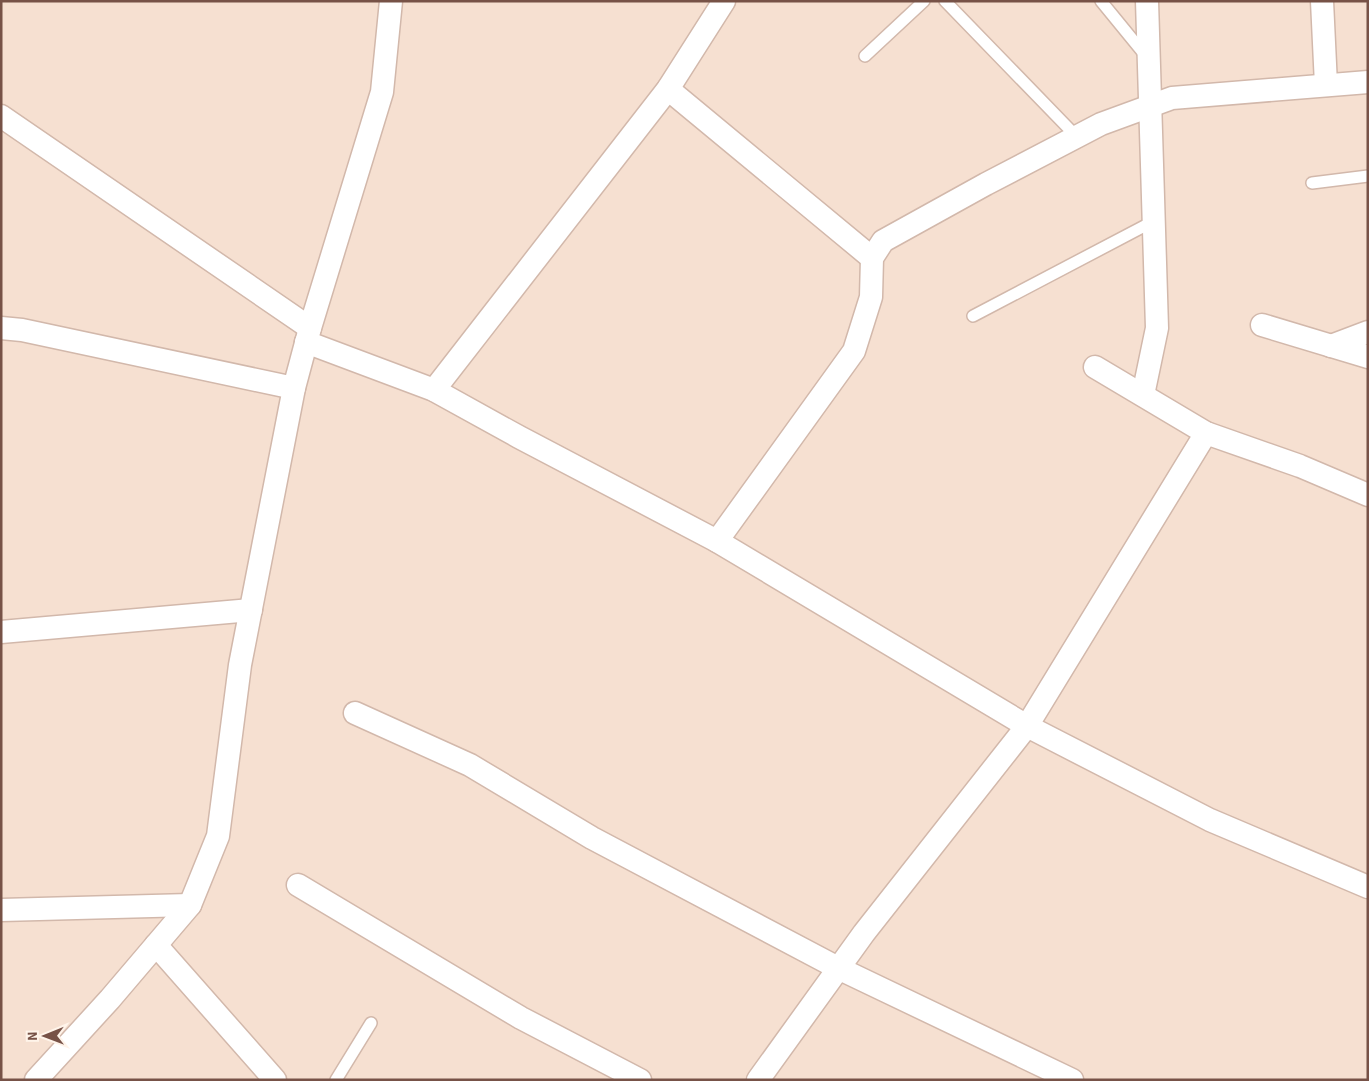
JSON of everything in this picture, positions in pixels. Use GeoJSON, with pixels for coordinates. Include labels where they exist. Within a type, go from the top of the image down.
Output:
{"type":"FeatureCollection","features":[{"type":"Feature","properties":{"kind":"street"},"geometry":{"type":"LineString","coordinates":[[36,1080],[110,999],[190,905],[218,836],[240,665],[294,388],[308,335],[382,92],[391,1]]}},
{"type":"Feature","properties":{"kind":"street"},"geometry":{"type":"LineString","coordinates":[[434,390],[668,89],[724,1]]}},
{"type":"Feature","properties":{"kind":"street"},"geometry":{"type":"LineString","coordinates":[[1143,395],[1157,328],[1151,105],[1146,1]]}},
{"type":"Feature","properties":{"kind":"street"},"geometry":{"type":"LineString","coordinates":[[1322,1],[1326,85]]}},
{"type":"Feature","properties":{"kind":"street"},"geometry":{"type":"LineString","coordinates":[[718,541],[854,352],[871,297],[872,258],[883,241],[1100,124],[1172,98],[1368,82]]}},
{"type":"Feature","properties":{"kind":"street"},"geometry":{"type":"LineString","coordinates":[[668,89],[872,258]]}},
{"type":"Feature","properties":{"kind":"street"},"geometry":{"type":"LineString","coordinates":[[1,116],[308,335],[434,390],[519,437],[718,541],[1027,726],[1210,820],[1368,887]]}},
{"type":"Feature","properties":{"kind":"street"},"geometry":{"type":"LineString","coordinates":[[1262,325],[1368,357]]}},
{"type":"Feature","properties":{"kind":"street"},"geometry":{"type":"LineString","coordinates":[[1,328],[22,330],[294,388]]}},
{"type":"Feature","properties":{"kind":"street"},"geometry":{"type":"LineString","coordinates":[[1332,346],[1368,332]]}},
{"type":"Feature","properties":{"kind":"street"},"geometry":{"type":"LineString","coordinates":[[1095,367],[1206,433],[1300,466],[1368,495]]}},
{"type":"Feature","properties":{"kind":"street"},"geometry":{"type":"LineString","coordinates":[[758,1080],[864,933],[1027,726],[1206,433]]}},
{"type":"Feature","properties":{"kind":"street"},"geometry":{"type":"LineString","coordinates":[[1,632],[251,610]]}},
{"type":"Feature","properties":{"kind":"street"},"geometry":{"type":"LineString","coordinates":[[355,712],[470,766],[592,838],[838,968],[1072,1080]]}},
{"type":"Feature","properties":{"kind":"street"},"geometry":{"type":"LineString","coordinates":[[298,885],[521,1018],[640,1080]]}},
{"type":"Feature","properties":{"kind":"street"},"geometry":{"type":"LineString","coordinates":[[1,910],[190,905]]}},
{"type":"Feature","properties":{"kind":"street"},"geometry":{"type":"LineString","coordinates":[[156,945],[275,1080]]}},
{"type":"Feature","properties":{"kind":"lane"},"geometry":{"type":"LineString","coordinates":[[865,56],[924,1]]}},
{"type":"Feature","properties":{"kind":"lane"},"geometry":{"type":"LineString","coordinates":[[945,1],[1076,136]]}},
{"type":"Feature","properties":{"kind":"lane"},"geometry":{"type":"LineString","coordinates":[[1101,1],[1149,59]]}},
{"type":"Feature","properties":{"kind":"lane"},"geometry":{"type":"LineString","coordinates":[[1312,182],[1368,176]]}},
{"type":"Feature","properties":{"kind":"lane"},"geometry":{"type":"LineString","coordinates":[[974,316],[1154,221]]}},
{"type":"Feature","properties":{"kind":"lane"},"geometry":{"type":"LineString","coordinates":[[336,1080],[371,1023]]}},
{"type":"Feature","properties":{"kind":"shaded area"},"geometry":{"type":"Polygon","coordinates":[[[1,1],[1368,1],[1368,1080],[1,1080],[1,1]]]}}]}
